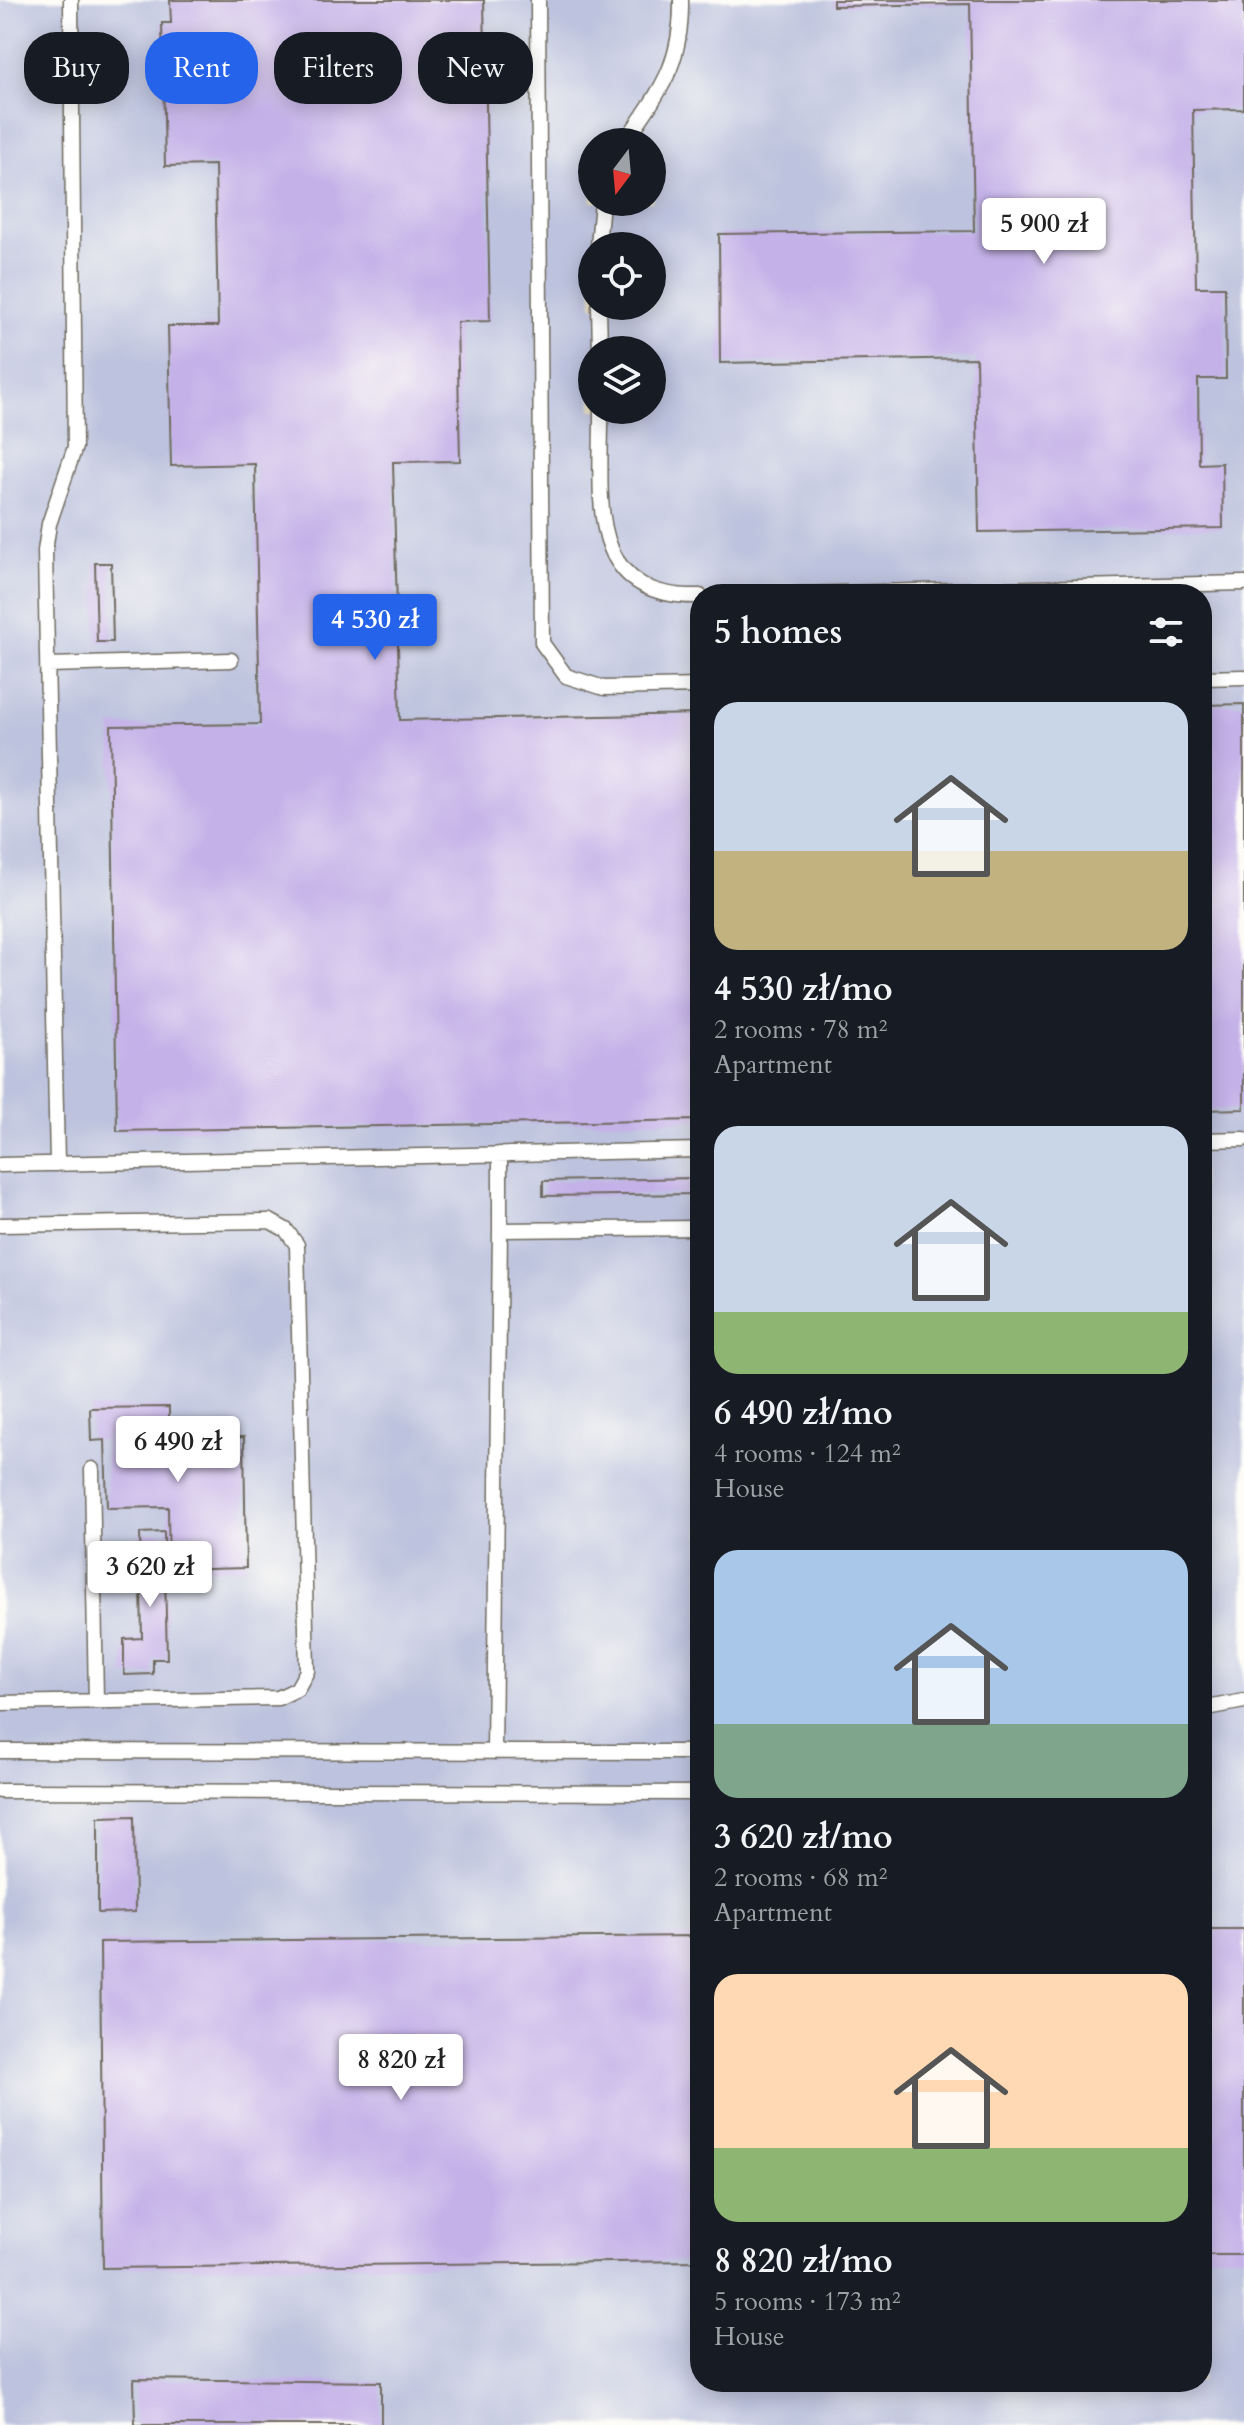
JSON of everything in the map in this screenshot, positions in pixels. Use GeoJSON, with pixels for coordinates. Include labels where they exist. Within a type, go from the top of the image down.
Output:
{"type":"FeatureCollection","features":[{"type":"Feature","properties":{"kind":"lane"},"geometry":{"type":"LineString","coordinates":[[57,1164],[45,551],[49,524],[75,447],[71,0]]}},
{"type":"Feature","properties":{"kind":"lane"},"geometry":{"type":"LineString","coordinates":[[538,0],[542,643],[566,676],[604,688],[690,686]]}},
{"type":"Feature","properties":{"kind":"lane"},"geometry":{"type":"LineString","coordinates":[[634,128],[671,74],[681,32],[681,0]]}},
{"type":"Feature","properties":{"kind":"lane"},"geometry":{"type":"LineString","coordinates":[[601,424],[603,533],[617,565],[640,587],[675,597],[690,596]]}},
{"type":"Feature","properties":{"kind":"lane"},"geometry":{"type":"LineString","coordinates":[[1203,584],[1244,583]]}},
{"type":"Feature","properties":{"kind":"lane"},"geometry":{"type":"LineString","coordinates":[[48,665],[231,660]]}},
{"type":"Feature","properties":{"kind":"lane"},"geometry":{"type":"LineString","coordinates":[[1212,678],[1244,677]]}},
{"type":"Feature","properties":{"kind":"lane"},"geometry":{"type":"LineString","coordinates":[[1212,1140],[1244,1139]]}},
{"type":"Feature","properties":{"kind":"lane"},"geometry":{"type":"LineString","coordinates":[[0,1165],[690,1150]]}},
{"type":"Feature","properties":{"kind":"lane"},"geometry":{"type":"LineString","coordinates":[[494,1752],[500,1154]]}},
{"type":"Feature","properties":{"kind":"lane"},"geometry":{"type":"LineString","coordinates":[[0,1225],[270,1221],[286,1230],[297,1245],[307,1671],[297,1689],[278,1698],[0,1703]]}},
{"type":"Feature","properties":{"kind":"lane"},"geometry":{"type":"LineString","coordinates":[[500,1230],[690,1228]]}},
{"type":"Feature","properties":{"kind":"lane"},"geometry":{"type":"LineString","coordinates":[[92,1469],[96,1701]]}},
{"type":"Feature","properties":{"kind":"lane"},"geometry":{"type":"LineString","coordinates":[[1212,1707],[1244,1701]]}},
{"type":"Feature","properties":{"kind":"lane"},"geometry":{"type":"LineString","coordinates":[[0,1751],[690,1752]]}},
{"type":"Feature","properties":{"kind":"lane"},"geometry":{"type":"LineString","coordinates":[[0,1791],[690,1793]]}},
{"type":"Feature","properties":{"kind":"shaded area"},"geometry":{"type":"Polygon","coordinates":[[[0,0],[1244,0],[1244,2425],[0,2425],[0,0]]]}},
{"type":"Feature","properties":{"kind":"building"},"geometry":{"type":"Polygon","coordinates":[[[170,0],[484,0],[485,32],[418,32],[418,104],[486,104],[490,321],[457,322],[460,461],[393,462],[400,720],[690,714],[690,1120],[117,1131],[111,726],[260,724],[255,464],[171,466],[168,326],[218,326],[215,165],[165,166],[164,104],[258,104],[258,32],[162,32],[162,23],[171,23],[170,0]]]}},
{"type":"Feature","properties":{"kind":"building"},"geometry":{"type":"Polygon","coordinates":[[[833,0],[1244,0],[1244,109],[1193,110],[1196,287],[1225,287],[1226,379],[1198,379],[1199,464],[1222,463],[1223,528],[979,532],[976,358],[720,363],[719,234],[974,231],[970,4],[833,6],[833,0]]]}},
{"type":"Feature","properties":{"kind":"building"},"geometry":{"type":"Polygon","coordinates":[[[95,563],[111,563],[113,642],[97,642],[95,563]]]}},
{"type":"Feature","properties":{"kind":"building"},"geometry":{"type":"Polygon","coordinates":[[[1244,704],[1244,1109],[1212,1110],[1212,705],[1244,704]]]}},
{"type":"Feature","properties":{"kind":"building"},"geometry":{"type":"Polygon","coordinates":[[[690,1178],[690,1194],[543,1196],[543,1181],[690,1178]]]}},
{"type":"Feature","properties":{"kind":"building"},"geometry":{"type":"Polygon","coordinates":[[[169,1407],[169,1438],[244,1437],[246,1568],[172,1570],[172,1580],[169,1580],[168,1507],[107,1508],[105,1440],[91,1441],[90,1408],[169,1407]]]}},
{"type":"Feature","properties":{"kind":"building"},"geometry":{"type":"Polygon","coordinates":[[[164,1532],[167,1659],[153,1659],[153,1674],[124,1675],[124,1639],[142,1638],[140,1533],[164,1532]]]}},
{"type":"Feature","properties":{"kind":"building"},"geometry":{"type":"Polygon","coordinates":[[[134,1816],[135,1912],[98,1913],[98,1817],[134,1816]]]}},
{"type":"Feature","properties":{"kind":"building"},"geometry":{"type":"Polygon","coordinates":[[[1212,1929],[1244,1929],[1244,2255],[1212,2255],[1212,1929]]]}},
{"type":"Feature","properties":{"kind":"building"},"geometry":{"type":"Polygon","coordinates":[[[690,1936],[690,2261],[103,2268],[100,1942],[690,1936]]]}},
{"type":"Feature","properties":{"kind":"building"},"geometry":{"type":"Polygon","coordinates":[[[134,2379],[381,2382],[381,2425],[135,2425],[134,2379]]]}}]}
